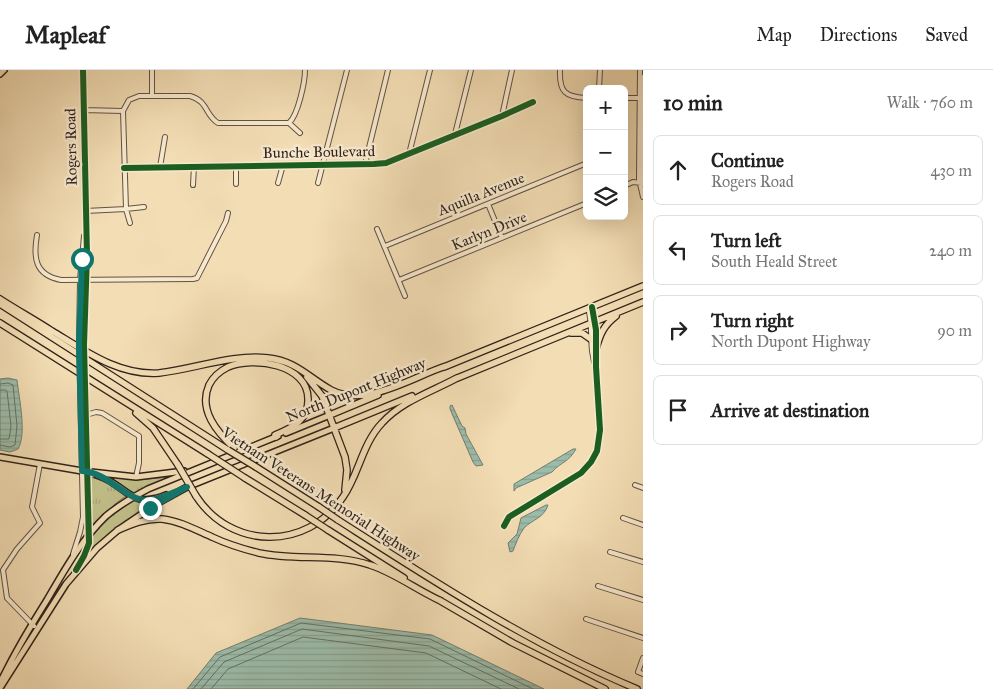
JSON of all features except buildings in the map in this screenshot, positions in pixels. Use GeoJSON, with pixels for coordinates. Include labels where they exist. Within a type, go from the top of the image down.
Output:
{"type":"FeatureCollection","features":[{"type":"Feature","properties":{"kind":"highway","name":"North Dupont Highway"},"geometry":{"type":"LineString","coordinates":[[330,415],[643,286]]}},
{"type":"Feature","properties":{"kind":"highway"},"geometry":{"type":"LineString","coordinates":[[0,300],[95,357],[128,370],[156,373],[239,358],[260,357],[287,362],[335,392],[354,396],[375,394],[446,366]]}},
{"type":"Feature","properties":{"kind":"highway","name":"North Dupont Highway"},"geometry":{"type":"LineString","coordinates":[[334,428],[643,302]]}},
{"type":"Feature","properties":{"kind":"highway","name":"Vietnam Veterans Memorial Highway"},"geometry":{"type":"LineString","coordinates":[[0,304],[500,621],[574,660],[637,689]]}},
{"type":"Feature","properties":{"kind":"highway"},"geometry":{"type":"LineString","coordinates":[[596,349],[604,327],[609,321],[625,310]]}},
{"type":"Feature","properties":{"kind":"highway","name":"Vietnam Veterans Memorial Highway"},"geometry":{"type":"LineString","coordinates":[[0,323],[441,601],[518,646],[605,689]]}},
{"type":"Feature","properties":{"kind":"highway"},"geometry":{"type":"LineString","coordinates":[[567,333],[582,333],[592,340]]}},
{"type":"Feature","properties":{"kind":"highway"},"geometry":{"type":"LineString","coordinates":[[275,359],[295,368],[310,379],[320,393],[330,415],[345,457],[347,470],[345,488],[336,506]]}},
{"type":"Feature","properties":{"kind":"highway"},"geometry":{"type":"LineString","coordinates":[[231,449],[212,422],[207,410],[206,401],[208,388],[213,379],[221,371],[233,365],[258,363],[278,366],[292,372],[304,383],[308,399],[304,415],[297,424],[275,435],[276,437]]}},
{"type":"Feature","properties":{"kind":"highway"},"geometry":{"type":"LineString","coordinates":[[102,388],[148,422],[163,441],[196,496],[222,524],[242,533],[262,537],[283,537],[306,530],[324,518],[336,506],[348,490],[369,441],[382,423],[411,400],[457,378]]}},
{"type":"Feature","properties":{"kind":"highway"},"geometry":{"type":"LineString","coordinates":[[118,530],[146,520],[166,520],[182,524],[229,544],[260,553],[293,558],[342,559],[358,562],[384,570],[441,601]]}},
{"type":"Feature","properties":{"kind":"main road"},"geometry":{"type":"LineString","coordinates":[[0,74],[4,70]]}},
{"type":"Feature","properties":{"kind":"main road","name":"North Dupont Highway"},"geometry":{"type":"LineString","coordinates":[[0,683],[32,624],[70,561],[89,534],[107,516],[132,497],[330,415]]}},
{"type":"Feature","properties":{"kind":"main road","name":"North Dupont Highway"},"geometry":{"type":"LineString","coordinates":[[0,688],[51,606],[76,570],[118,530],[158,503],[187,487],[334,428]]}},
{"type":"Feature","properties":{"kind":"main road"},"geometry":{"type":"LineString","coordinates":[[0,457],[85,471],[136,476],[196,469]]}},
{"type":"Feature","properties":{"kind":"main road"},"geometry":{"type":"LineString","coordinates":[[85,471],[106,478],[132,497],[149,500],[187,487]]}},
{"type":"Feature","properties":{"kind":"street","name":"Rogers Road"},"geometry":{"type":"LineString","coordinates":[[70,561],[83,518],[85,471],[86,388],[84,345],[86,280],[82,110],[83,70]]}},
{"type":"Feature","properties":{"kind":"street"},"geometry":{"type":"LineString","coordinates":[[152,70],[152,95]]}},
{"type":"Feature","properties":{"kind":"street"},"geometry":{"type":"LineString","coordinates":[[130,223],[126,210],[123,111],[129,100],[139,96],[152,95],[190,96],[196,98],[207,108],[213,120],[223,124],[289,123],[293,120],[305,78],[305,70]]}},
{"type":"Feature","properties":{"kind":"street"},"geometry":{"type":"LineString","coordinates":[[318,183],[347,70]]}},
{"type":"Feature","properties":{"kind":"street"},"geometry":{"type":"LineString","coordinates":[[365,164],[388,70]]}},
{"type":"Feature","properties":{"kind":"street"},"geometry":{"type":"LineString","coordinates":[[409,154],[430,70]]}},
{"type":"Feature","properties":{"kind":"street"},"geometry":{"type":"LineString","coordinates":[[455,134],[471,70]]}},
{"type":"Feature","properties":{"kind":"street"},"geometry":{"type":"LineString","coordinates":[[502,116],[512,70]]}},
{"type":"Feature","properties":{"kind":"street"},"geometry":{"type":"LineString","coordinates":[[560,70],[560,84],[565,92],[572,97],[583,98]]}},
{"type":"Feature","properties":{"kind":"street"},"geometry":{"type":"LineString","coordinates":[[600,70],[600,85]]}},
{"type":"Feature","properties":{"kind":"street"},"geometry":{"type":"LineString","coordinates":[[640,70],[642,98]]}},
{"type":"Feature","properties":{"kind":"street"},"geometry":{"type":"LineString","coordinates":[[643,77],[643,197]]}},
{"type":"Feature","properties":{"kind":"street"},"geometry":{"type":"LineString","coordinates":[[628,98],[642,98]]}},
{"type":"Feature","properties":{"kind":"street","name":"Bunche Boulevard"},"geometry":{"type":"LineString","coordinates":[[124,168],[365,164],[386,162],[533,102]]}},
{"type":"Feature","properties":{"kind":"street"},"geometry":{"type":"LineString","coordinates":[[82,110],[123,111]]}},
{"type":"Feature","properties":{"kind":"street"},"geometry":{"type":"LineString","coordinates":[[289,123],[300,133]]}},
{"type":"Feature","properties":{"kind":"street"},"geometry":{"type":"LineString","coordinates":[[160,167],[165,137]]}},
{"type":"Feature","properties":{"kind":"street"},"geometry":{"type":"LineString","coordinates":[[278,183],[283,165]]}},
{"type":"Feature","properties":{"kind":"street","name":"Aquilla Avenue"},"geometry":{"type":"LineString","coordinates":[[384,246],[583,165]]}},
{"type":"Feature","properties":{"kind":"street"},"geometry":{"type":"LineString","coordinates":[[193,186],[194,166]]}},
{"type":"Feature","properties":{"kind":"street"},"geometry":{"type":"LineString","coordinates":[[236,166],[236,184]]}},
{"type":"Feature","properties":{"kind":"street"},"geometry":{"type":"LineString","coordinates":[[628,184],[633,182],[642,183]]}},
{"type":"Feature","properties":{"kind":"street"},"geometry":{"type":"LineString","coordinates":[[488,204],[502,238]]}},
{"type":"Feature","properties":{"kind":"street","name":"Karlyn Drive"},"geometry":{"type":"LineString","coordinates":[[399,280],[583,205]]}},
{"type":"Feature","properties":{"kind":"street"},"geometry":{"type":"LineString","coordinates":[[85,210],[126,210],[144,207]]}},
{"type":"Feature","properties":{"kind":"street"},"geometry":{"type":"LineString","coordinates":[[37,235],[36,260],[40,269],[53,279],[197,278],[226,221],[228,213]]}},
{"type":"Feature","properties":{"kind":"street","name":"Rogers Road"},"geometry":{"type":"LineString","coordinates":[[76,570],[88,548],[89,534],[79,342],[80,280],[85,224]]}},
{"type":"Feature","properties":{"kind":"street"},"geometry":{"type":"LineString","coordinates":[[377,229],[405,296]]}},
{"type":"Feature","properties":{"kind":"street"},"geometry":{"type":"LineString","coordinates":[[504,526],[509,517],[582,473],[594,456],[599,443],[600,430],[596,349],[590,307]]}},
{"type":"Feature","properties":{"kind":"street"},"geometry":{"type":"LineString","coordinates":[[593,323],[593,360],[596,367]]}},
{"type":"Feature","properties":{"kind":"street"},"geometry":{"type":"LineString","coordinates":[[86,415],[96,412],[102,413],[139,436],[139,463],[136,476]]}},
{"type":"Feature","properties":{"kind":"street"},"geometry":{"type":"LineString","coordinates":[[37,630],[7,598],[3,570],[17,549],[40,523],[32,507],[40,464]]}},
{"type":"Feature","properties":{"kind":"street"},"geometry":{"type":"LineString","coordinates":[[635,485],[643,488]]}},
{"type":"Feature","properties":{"kind":"street"},"geometry":{"type":"LineString","coordinates":[[623,518],[643,525]]}},
{"type":"Feature","properties":{"kind":"street"},"geometry":{"type":"LineString","coordinates":[[610,552],[643,562]]}},
{"type":"Feature","properties":{"kind":"street"},"geometry":{"type":"LineString","coordinates":[[598,586],[643,600]]}},
{"type":"Feature","properties":{"kind":"street"},"geometry":{"type":"LineString","coordinates":[[586,619],[643,638]]}},
{"type":"Feature","properties":{"kind":"street"},"geometry":{"type":"LineString","coordinates":[[641,673],[643,658]]}},
{"type":"Feature","properties":{"kind":"green space"},"geometry":{"type":"Polygon","coordinates":[[[110,476],[137,480],[170,477],[136,493],[131,493],[109,478],[110,476]]]}},
{"type":"Feature","properties":{"kind":"green space"},"geometry":{"type":"Polygon","coordinates":[[[91,477],[108,483],[126,496],[93,526],[91,523],[91,477]]]}},
{"type":"Feature","properties":{"kind":"green space"},"geometry":{"type":"Polygon","coordinates":[[[134,500],[154,502],[154,504],[125,521],[91,549],[94,533],[111,517],[134,500]]]}},
{"type":"Feature","properties":{"kind":"water"},"geometry":{"type":"Polygon","coordinates":[[[0,379],[17,380],[22,425],[21,442],[18,449],[10,452],[0,450],[0,379]]]}},
{"type":"Feature","properties":{"kind":"water"},"geometry":{"type":"Polygon","coordinates":[[[452,405],[483,465],[476,466],[473,462],[450,409],[452,405]]]}},
{"type":"Feature","properties":{"kind":"water"},"geometry":{"type":"Polygon","coordinates":[[[576,449],[570,457],[552,472],[516,488],[514,491],[514,484],[576,449]]]}},
{"type":"Feature","properties":{"kind":"water"},"geometry":{"type":"Polygon","coordinates":[[[548,505],[544,513],[524,528],[513,551],[510,552],[508,543],[517,534],[521,518],[548,505]]]}},
{"type":"Feature","properties":{"kind":"water"},"geometry":{"type":"Polygon","coordinates":[[[300,618],[432,635],[544,689],[187,689],[216,653],[300,618]]]}},
{"type":"Feature","properties":{"kind":"cycle path"},"geometry":{"type":"LineString","coordinates":[[76,570],[89,543],[84,345],[87,255],[83,70]]}},
{"type":"Feature","properties":{"kind":"cycle path"},"geometry":{"type":"LineString","coordinates":[[124,168],[386,163],[533,102]]}},
{"type":"Feature","properties":{"kind":"cycle path"},"geometry":{"type":"LineString","coordinates":[[504,526],[509,517],[581,473],[591,462],[597,451],[600,430],[596,330],[592,307]]}},
{"type":"Feature","properties":{"kind":"route"},"geometry":{"type":"LineString","coordinates":[[82,259],[79,342],[82,471],[88,471],[106,478],[132,497],[140,500],[157,499],[187,487],[150,508]]}}]}
